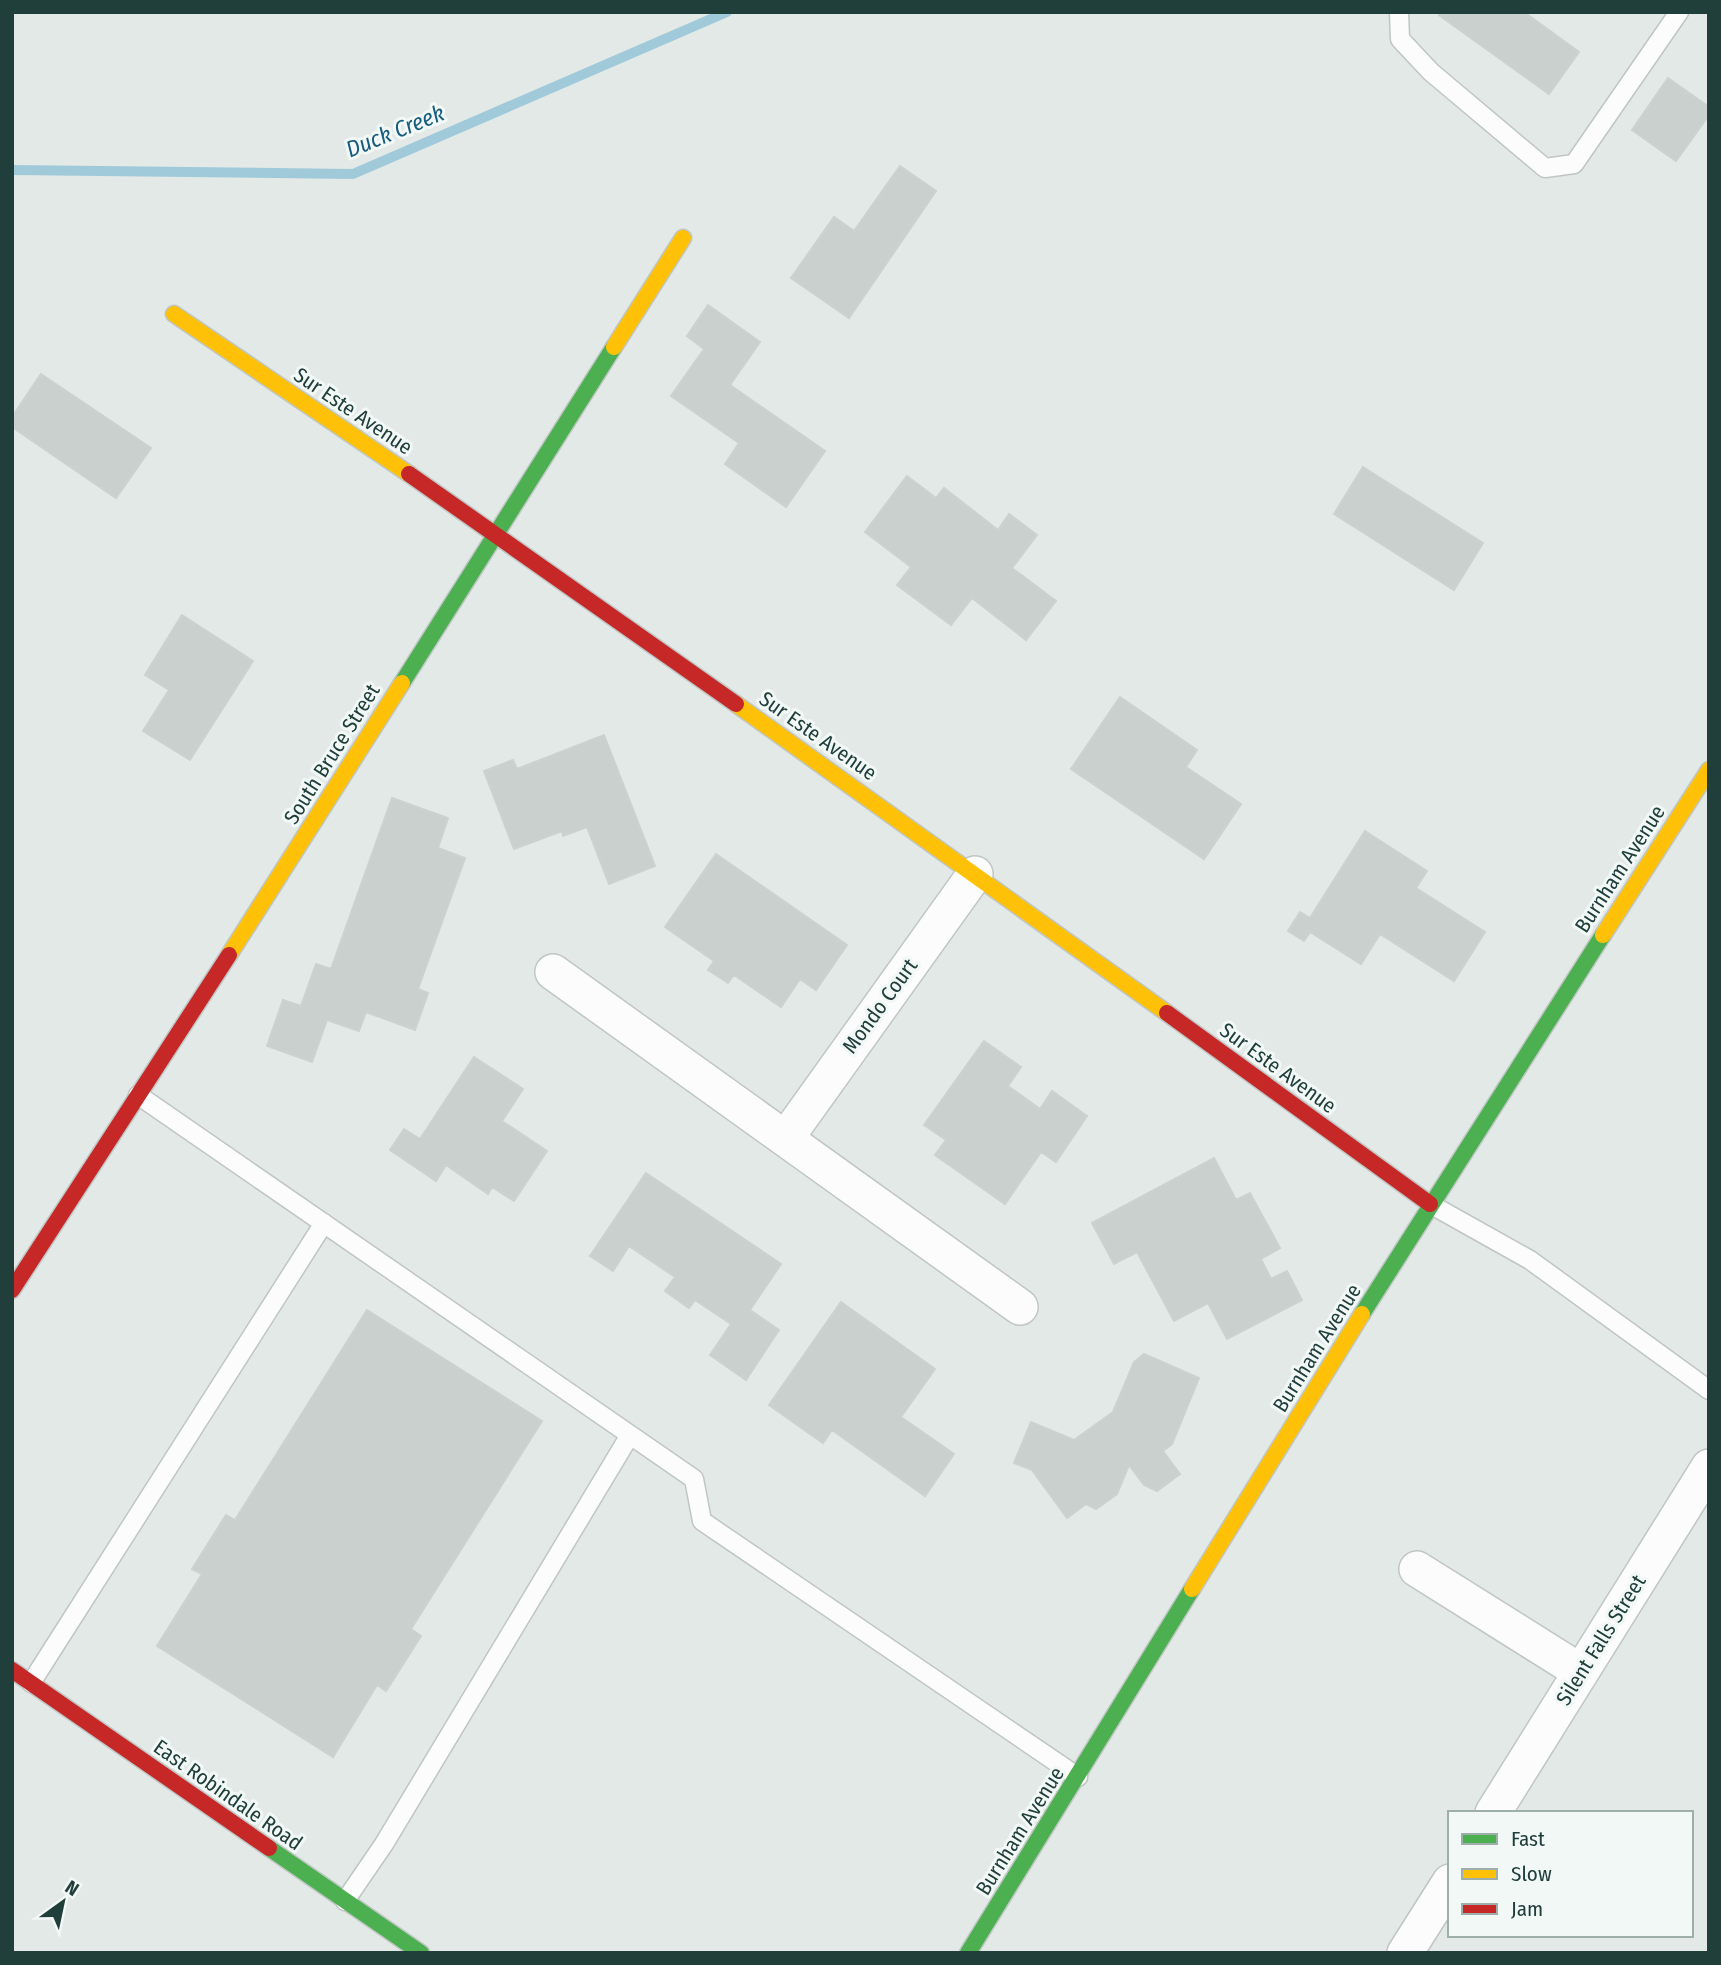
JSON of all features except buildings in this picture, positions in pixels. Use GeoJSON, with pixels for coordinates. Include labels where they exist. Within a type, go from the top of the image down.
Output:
{"type":"FeatureCollection","features":[{"type":"Feature","properties":{"kind":"street","name":"South Bruce Street"},"geometry":{"type":"LineString","coordinates":[[12,1290],[194,1011],[683,238]]}},
{"type":"Feature","properties":{"kind":"street","name":"Sur Este Avenue"},"geometry":{"type":"LineString","coordinates":[[174,314],[495,533],[975,874],[1430,1204]]}},
{"type":"Feature","properties":{"kind":"street","name":"Burnham Avenue"},"geometry":{"type":"LineString","coordinates":[[968,1953],[1430,1204],[1709,770]]}},
{"type":"Feature","properties":{"kind":"street","name":"Mondo Court"},"geometry":{"type":"LineString","coordinates":[[786,1138],[975,874]]}},
{"type":"Feature","properties":{"kind":"street"},"geometry":{"type":"LineString","coordinates":[[553,972],[1020,1307]]}},
{"type":"Feature","properties":{"kind":"street","name":"Silent Falls Street"},"geometry":{"type":"LineString","coordinates":[[1494,1811],[1709,1467]]}},
{"type":"Feature","properties":{"kind":"street"},"geometry":{"type":"LineString","coordinates":[[1417,1569],[1581,1672]]}},
{"type":"Feature","properties":{"kind":"street","name":"East Robindale Road"},"geometry":{"type":"LineString","coordinates":[[12,1670],[421,1953]]}},
{"type":"Feature","properties":{"kind":"street"},"geometry":{"type":"LineString","coordinates":[[1405,1953],[1448,1885]]}},
{"type":"Feature","properties":{"kind":"lane"},"geometry":{"type":"LineString","coordinates":[[1399,12],[1400,39],[1431,72],[1545,168],[1574,164],[1679,12]]}},
{"type":"Feature","properties":{"kind":"lane"},"geometry":{"type":"LineString","coordinates":[[138,1095],[694,1479],[702,1521],[1078,1777]]}},
{"type":"Feature","properties":{"kind":"lane"},"geometry":{"type":"LineString","coordinates":[[1430,1204],[1530,1260],[1709,1390]]}},
{"type":"Feature","properties":{"kind":"lane"},"geometry":{"type":"LineString","coordinates":[[31,1683],[324,1223]]}},
{"type":"Feature","properties":{"kind":"lane"},"geometry":{"type":"LineString","coordinates":[[345,1901],[384,1844],[630,1435]]}},
{"type":"Feature","properties":{"kind":"waterway","name":"Duck Creek"},"geometry":{"type":"LineString","coordinates":[[12,170],[353,174],[727,12]]}},
{"type":"Feature","properties":{"kind":"traffic: fast"},"geometry":{"type":"LineString","coordinates":[[402,683],[614,347]]}},
{"type":"Feature","properties":{"kind":"traffic: fast"},"geometry":{"type":"LineString","coordinates":[[1362,1314],[1603,935]]}},
{"type":"Feature","properties":{"kind":"traffic: fast"},"geometry":{"type":"LineString","coordinates":[[968,1953],[1192,1589]]}},
{"type":"Feature","properties":{"kind":"traffic: fast"},"geometry":{"type":"LineString","coordinates":[[269,1848],[421,1953]]}},
{"type":"Feature","properties":{"kind":"traffic: slow"},"geometry":{"type":"LineString","coordinates":[[614,347],[683,238]]}},
{"type":"Feature","properties":{"kind":"traffic: slow"},"geometry":{"type":"LineString","coordinates":[[174,314],[409,474]]}},
{"type":"Feature","properties":{"kind":"traffic: slow"},"geometry":{"type":"LineString","coordinates":[[229,955],[402,683]]}},
{"type":"Feature","properties":{"kind":"traffic: slow"},"geometry":{"type":"LineString","coordinates":[[736,704],[1167,1013]]}},
{"type":"Feature","properties":{"kind":"traffic: slow"},"geometry":{"type":"LineString","coordinates":[[1603,935],[1709,770]]}},
{"type":"Feature","properties":{"kind":"traffic: slow"},"geometry":{"type":"LineString","coordinates":[[1192,1589],[1362,1314]]}},
{"type":"Feature","properties":{"kind":"traffic: jam"},"geometry":{"type":"LineString","coordinates":[[409,474],[736,704]]}},
{"type":"Feature","properties":{"kind":"traffic: jam"},"geometry":{"type":"LineString","coordinates":[[12,1290],[229,955]]}},
{"type":"Feature","properties":{"kind":"traffic: jam"},"geometry":{"type":"LineString","coordinates":[[1167,1013],[1430,1204]]}},
{"type":"Feature","properties":{"kind":"traffic: jam"},"geometry":{"type":"LineString","coordinates":[[12,1670],[269,1848]]}}]}
